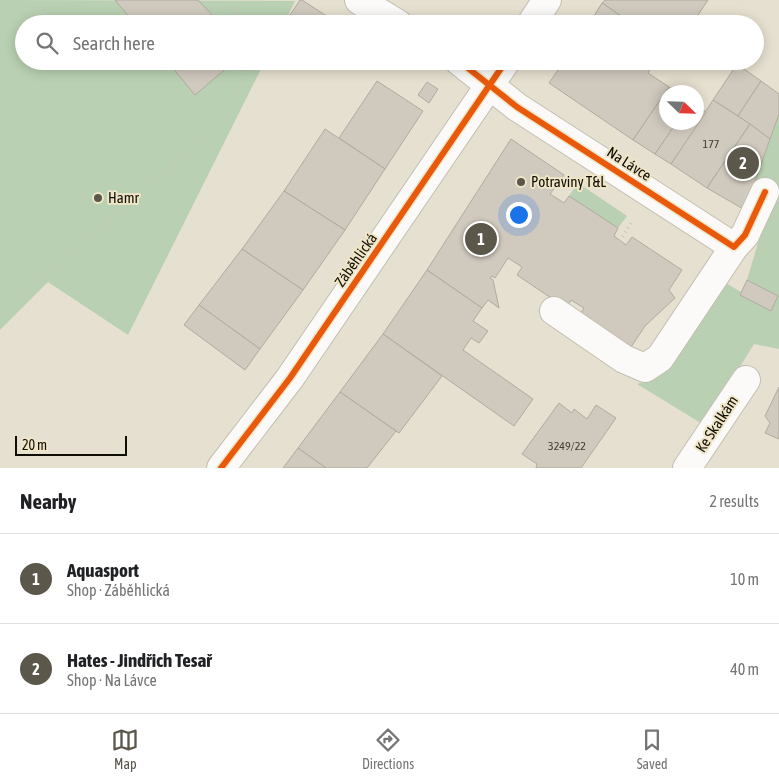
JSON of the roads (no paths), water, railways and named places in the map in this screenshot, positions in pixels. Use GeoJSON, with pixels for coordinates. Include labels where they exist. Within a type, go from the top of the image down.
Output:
{"type":"FeatureCollection","features":[{"type":"Feature","properties":{"kind":"street"},"geometry":{"type":"LineString","coordinates":[[359,0],[383,15]]}},
{"type":"Feature","properties":{"kind":"street"},"geometry":{"type":"LineString","coordinates":[[537,15],[547,0]]}},
{"type":"Feature","properties":{"kind":"street","name":"Na Lávce"},"geometry":{"type":"LineString","coordinates":[[470,70],[517,106],[734,247]]}},
{"type":"Feature","properties":{"kind":"street","name":"Záběhlická"},"geometry":{"type":"LineString","coordinates":[[221,468],[290,378],[500,70]]}},
{"type":"Feature","properties":{"kind":"street"},"geometry":{"type":"LineString","coordinates":[[554,311],[624,359],[645,368],[660,358],[734,247],[745,235],[765,192]]}},
{"type":"Feature","properties":{"kind":"street","name":"Ke Skalkám"},"geometry":{"type":"LineString","coordinates":[[687,468],[746,380]]}},
{"type":"Feature","properties":{"kind":"place","name":"Hates - Jindřich Tesař"},"geometry":{"type":"Point","coordinates":[743,163]}},
{"type":"Feature","properties":{"kind":"place","name":"Potraviny T&L"},"geometry":{"type":"Point","coordinates":[521,182]}},
{"type":"Feature","properties":{"kind":"place","name":"Hamr"},"geometry":{"type":"Point","coordinates":[98,198]}},
{"type":"Feature","properties":{"kind":"place","name":"Aquasport"},"geometry":{"type":"Point","coordinates":[481,239]}}]}
